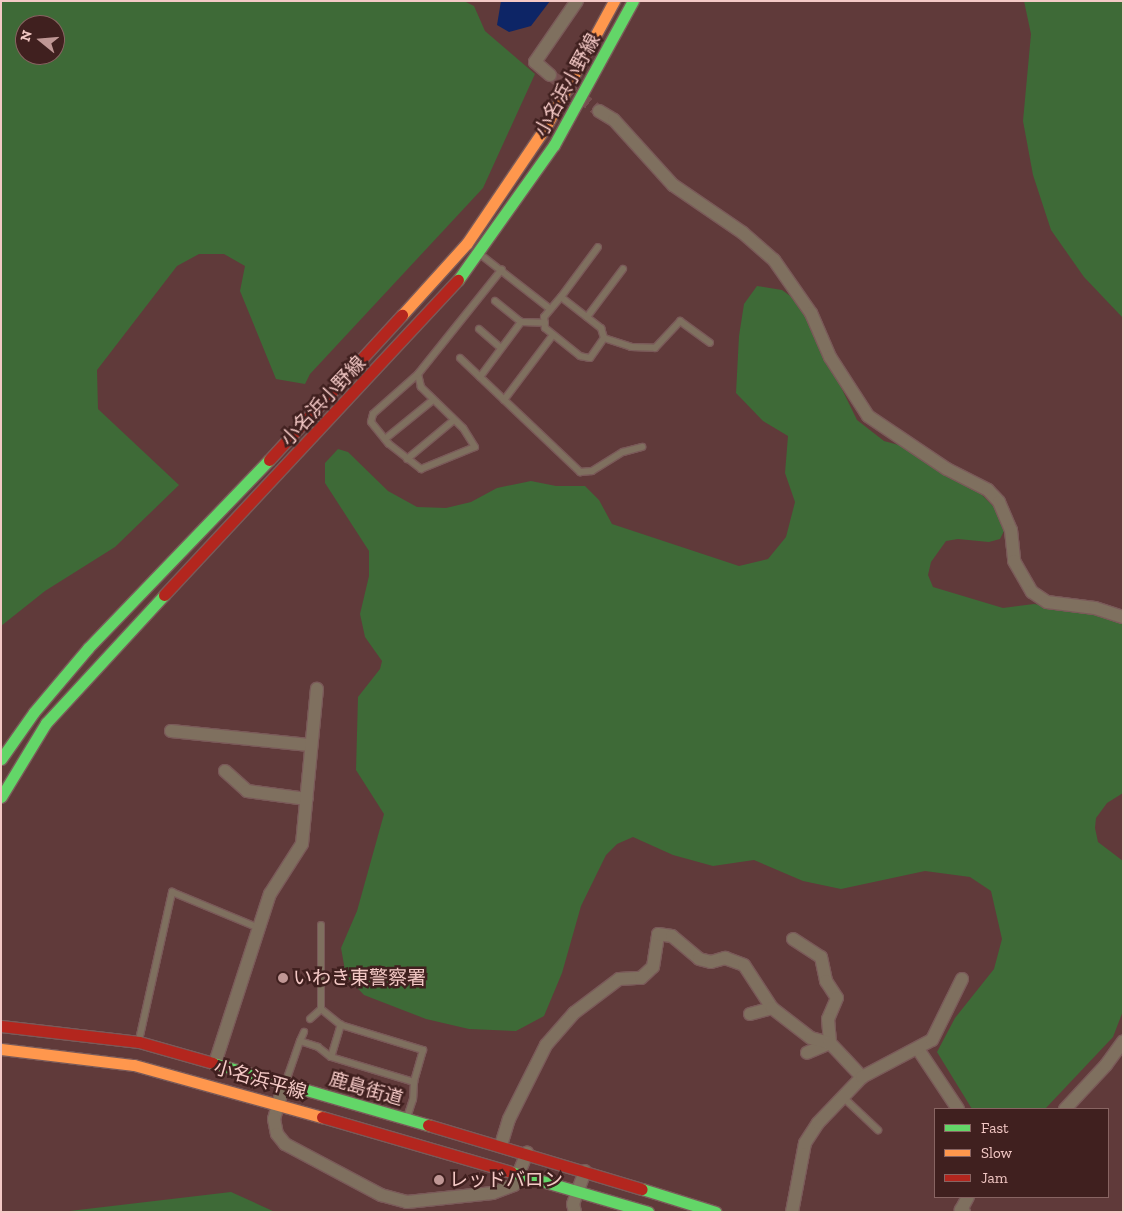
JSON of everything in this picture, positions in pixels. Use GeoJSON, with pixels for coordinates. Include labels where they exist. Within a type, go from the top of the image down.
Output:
{"type":"FeatureCollection","features":[{"type":"Feature","properties":{"kind":"main road","name":"小名浜小野線"},"geometry":{"type":"LineString","coordinates":[[1,759],[34,712],[88,648],[315,411],[467,243],[545,128],[614,1]]}},
{"type":"Feature","properties":{"kind":"main road","name":"小名浜小野線"},"geometry":{"type":"LineString","coordinates":[[1,797],[46,724],[86,678],[438,305],[480,254],[554,145],[633,1]]}},
{"type":"Feature","properties":{"kind":"main road","name":"鹿島街道"},"geometry":{"type":"LineString","coordinates":[[1,1026],[139,1042],[501,1145],[690,1207],[716,1212]]}},
{"type":"Feature","properties":{"kind":"main road","name":"小名浜平線"},"geometry":{"type":"LineString","coordinates":[[1,1049],[134,1065],[279,1103],[648,1212]]}},
{"type":"Feature","properties":{"kind":"street"},"geometry":{"type":"LineString","coordinates":[[550,75],[535,62],[577,1]]}},
{"type":"Feature","properties":{"kind":"street"},"geometry":{"type":"LineString","coordinates":[[599,111],[614,120],[673,185],[733,226],[774,260],[811,312],[830,357],[868,416],[947,470],[988,490],[999,502],[1011,530],[1014,561],[1032,592],[1047,602],[1095,608],[1123,617]]}},
{"type":"Feature","properties":{"kind":"street"},"geometry":{"type":"LineString","coordinates":[[215,1063],[270,894],[302,844],[309,746],[317,689]]}},
{"type":"Feature","properties":{"kind":"street"},"geometry":{"type":"LineString","coordinates":[[171,731],[309,746]]}},
{"type":"Feature","properties":{"kind":"street"},"geometry":{"type":"LineString","coordinates":[[225,771],[247,791],[306,799]]}},
{"type":"Feature","properties":{"kind":"street"},"geometry":{"type":"LineString","coordinates":[[501,1145],[509,1119],[546,1045],[574,1013],[620,979],[641,978],[653,967],[658,934],[672,936],[699,960],[711,962],[725,958],[744,966],[772,1008],[811,1038],[830,1043],[862,1077]]}},
{"type":"Feature","properties":{"kind":"street"},"geometry":{"type":"LineString","coordinates":[[793,939],[821,958],[826,981],[837,998],[828,1019],[830,1043]]}},
{"type":"Feature","properties":{"kind":"street"},"geometry":{"type":"LineString","coordinates":[[792,1212],[804,1143],[818,1123],[844,1098],[862,1077],[918,1050],[932,1040],[962,979]]}},
{"type":"Feature","properties":{"kind":"street"},"geometry":{"type":"LineString","coordinates":[[750,1014],[772,1008]]}},
{"type":"Feature","properties":{"kind":"street"},"geometry":{"type":"LineString","coordinates":[[1066,1108],[1106,1065],[1123,1042]]}},
{"type":"Feature","properties":{"kind":"street"},"geometry":{"type":"LineString","coordinates":[[807,1054],[830,1043]]}},
{"type":"Feature","properties":{"kind":"street"},"geometry":{"type":"LineString","coordinates":[[918,1050],[957,1108]]}},
{"type":"Feature","properties":{"kind":"street"},"geometry":{"type":"LineString","coordinates":[[284,1084],[274,1119],[277,1134],[285,1144],[381,1195],[407,1202],[492,1193],[514,1184],[527,1153]]}},
{"type":"Feature","properties":{"kind":"street"},"geometry":{"type":"LineString","coordinates":[[575,1212],[573,1204],[585,1171]]}},
{"type":"Feature","properties":{"kind":"street"},"geometry":{"type":"LineString","coordinates":[[964,1212],[961,1210],[967,1198]]}},
{"type":"Feature","properties":{"kind":"lane"},"geometry":{"type":"LineString","coordinates":[[467,243],[550,309]]}},
{"type":"Feature","properties":{"kind":"lane"},"geometry":{"type":"LineString","coordinates":[[545,323],[550,309],[598,247]]}},
{"type":"Feature","properties":{"kind":"lane"},"geometry":{"type":"LineString","coordinates":[[418,374],[421,387],[454,420],[475,447],[421,469],[385,439],[371,422],[373,414],[418,374],[502,269]]}},
{"type":"Feature","properties":{"kind":"lane"},"geometry":{"type":"LineString","coordinates":[[587,317],[623,269]]}},
{"type":"Feature","properties":{"kind":"lane"},"geometry":{"type":"LineString","coordinates":[[561,297],[601,328],[604,338]]}},
{"type":"Feature","properties":{"kind":"lane"},"geometry":{"type":"LineString","coordinates":[[495,301],[521,322],[545,323]]}},
{"type":"Feature","properties":{"kind":"lane"},"geometry":{"type":"LineString","coordinates":[[604,338],[632,347],[655,348],[680,321],[710,342]]}},
{"type":"Feature","properties":{"kind":"lane"},"geometry":{"type":"LineString","coordinates":[[480,377],[521,322]]}},
{"type":"Feature","properties":{"kind":"lane"},"geometry":{"type":"LineString","coordinates":[[545,323],[553,335],[580,356],[590,358],[604,338]]}},
{"type":"Feature","properties":{"kind":"lane"},"geometry":{"type":"LineString","coordinates":[[478,329],[502,348]]}},
{"type":"Feature","properties":{"kind":"lane"},"geometry":{"type":"LineString","coordinates":[[504,400],[553,335]]}},
{"type":"Feature","properties":{"kind":"lane"},"geometry":{"type":"LineString","coordinates":[[460,358],[580,472],[592,472],[623,452],[642,447]]}},
{"type":"Feature","properties":{"kind":"lane"},"geometry":{"type":"LineString","coordinates":[[385,439],[433,400]]}},
{"type":"Feature","properties":{"kind":"lane"},"geometry":{"type":"LineString","coordinates":[[407,459],[454,420]]}},
{"type":"Feature","properties":{"kind":"lane"},"geometry":{"type":"LineString","coordinates":[[139,1042],[172,892],[259,928]]}},
{"type":"Feature","properties":{"kind":"lane"},"geometry":{"type":"LineString","coordinates":[[310,1019],[321,1009],[321,925]]}},
{"type":"Feature","properties":{"kind":"lane"},"geometry":{"type":"LineString","coordinates":[[321,1009],[341,1025],[423,1050],[414,1082],[413,1099],[406,1118]]}},
{"type":"Feature","properties":{"kind":"lane"},"geometry":{"type":"LineString","coordinates":[[331,1057],[341,1025]]}},
{"type":"Feature","properties":{"kind":"lane"},"geometry":{"type":"LineString","coordinates":[[284,1084],[304,1032]]}},
{"type":"Feature","properties":{"kind":"lane"},"geometry":{"type":"LineString","coordinates":[[300,1041],[318,1047],[331,1057],[414,1082]]}},
{"type":"Feature","properties":{"kind":"lane"},"geometry":{"type":"LineString","coordinates":[[844,1098],[878,1130]]}},
{"type":"Feature","properties":{"kind":"green space"},"geometry":{"type":"Polygon","coordinates":[[[1,1],[464,1],[474,6],[485,31],[535,74],[483,188],[310,374],[305,384],[276,379],[240,291],[245,266],[224,254],[199,254],[177,266],[97,370],[98,409],[179,485],[115,547],[45,591],[1,626],[1,1]]]}},
{"type":"Feature","properties":{"kind":"green space"},"geometry":{"type":"Polygon","coordinates":[[[1024,1],[1123,1],[1123,318],[1084,277],[1051,230],[1033,175],[1023,121],[1031,34],[1024,1]]]}},
{"type":"Feature","properties":{"kind":"green space"},"geometry":{"type":"Polygon","coordinates":[[[757,286],[782,290],[800,303],[857,420],[884,441],[906,447],[978,491],[997,510],[1005,529],[1000,539],[989,542],[958,539],[946,541],[931,562],[928,575],[933,587],[1003,608],[1034,604],[1095,613],[1123,623],[1123,793],[1107,803],[1096,818],[1095,828],[1098,842],[1123,861],[1123,1011],[1113,1037],[1046,1108],[971,1108],[937,1052],[955,1018],[994,969],[1002,939],[991,891],[970,877],[925,871],[841,889],[803,881],[754,860],[713,866],[673,855],[633,837],[617,844],[606,855],[581,906],[562,973],[544,1016],[516,1031],[469,1029],[426,1019],[364,995],[346,976],[341,948],[357,911],[384,814],[356,770],[358,697],[380,669],[382,661],[365,637],[360,614],[369,576],[369,551],[325,483],[325,463],[338,449],[348,452],[388,491],[417,507],[446,508],[471,502],[497,488],[531,481],[556,486],[585,486],[599,500],[612,524],[739,566],[768,559],[786,537],[795,502],[785,473],[788,436],[763,421],[736,393],[739,336],[744,304],[757,286]]]}},
{"type":"Feature","properties":{"kind":"green space"},"geometry":{"type":"Polygon","coordinates":[[[231,1192],[275,1212],[61,1212],[231,1192]]]}},
{"type":"Feature","properties":{"kind":"water"},"geometry":{"type":"Polygon","coordinates":[[[501,1],[550,1],[531,26],[509,32],[497,25],[501,1]]]}},
{"type":"Feature","properties":{"kind":"tunnel"},"geometry":{"type":"LineString","coordinates":[[550,75],[599,111]]}},
{"type":"Feature","properties":{"kind":"traffic: fast"},"geometry":{"type":"LineString","coordinates":[[458,280],[554,145],[633,1]]}},
{"type":"Feature","properties":{"kind":"traffic: fast"},"geometry":{"type":"LineString","coordinates":[[1,759],[34,712],[88,648],[269,460]]}},
{"type":"Feature","properties":{"kind":"traffic: fast"},"geometry":{"type":"LineString","coordinates":[[1,797],[46,723],[164,595]]}},
{"type":"Feature","properties":{"kind":"traffic: fast"},"geometry":{"type":"LineString","coordinates":[[213,1063],[428,1125]]}},
{"type":"Feature","properties":{"kind":"traffic: fast"},"geometry":{"type":"LineString","coordinates":[[511,1172],[648,1212]]}},
{"type":"Feature","properties":{"kind":"traffic: fast"},"geometry":{"type":"LineString","coordinates":[[642,1189],[716,1212]]}},
{"type":"Feature","properties":{"kind":"traffic: slow"},"geometry":{"type":"LineString","coordinates":[[402,315],[467,243],[545,128],[614,1]]}},
{"type":"Feature","properties":{"kind":"traffic: slow"},"geometry":{"type":"LineString","coordinates":[[1,1049],[134,1065],[322,1117]]}},
{"type":"Feature","properties":{"kind":"traffic: jam"},"geometry":{"type":"LineString","coordinates":[[164,595],[458,280]]}},
{"type":"Feature","properties":{"kind":"traffic: jam"},"geometry":{"type":"LineString","coordinates":[[269,460],[402,315]]}},
{"type":"Feature","properties":{"kind":"traffic: jam"},"geometry":{"type":"LineString","coordinates":[[1,1026],[139,1042],[213,1063]]}},
{"type":"Feature","properties":{"kind":"traffic: jam"},"geometry":{"type":"LineString","coordinates":[[322,1117],[511,1172]]}},
{"type":"Feature","properties":{"kind":"traffic: jam"},"geometry":{"type":"LineString","coordinates":[[428,1125],[642,1189]]}},
{"type":"Feature","properties":{"kind":"place","name":"いわき東警察署"},"geometry":{"type":"Point","coordinates":[283,978]}},
{"type":"Feature","properties":{"kind":"place","name":"レッドバロン"},"geometry":{"type":"Point","coordinates":[439,1180]}}]}
